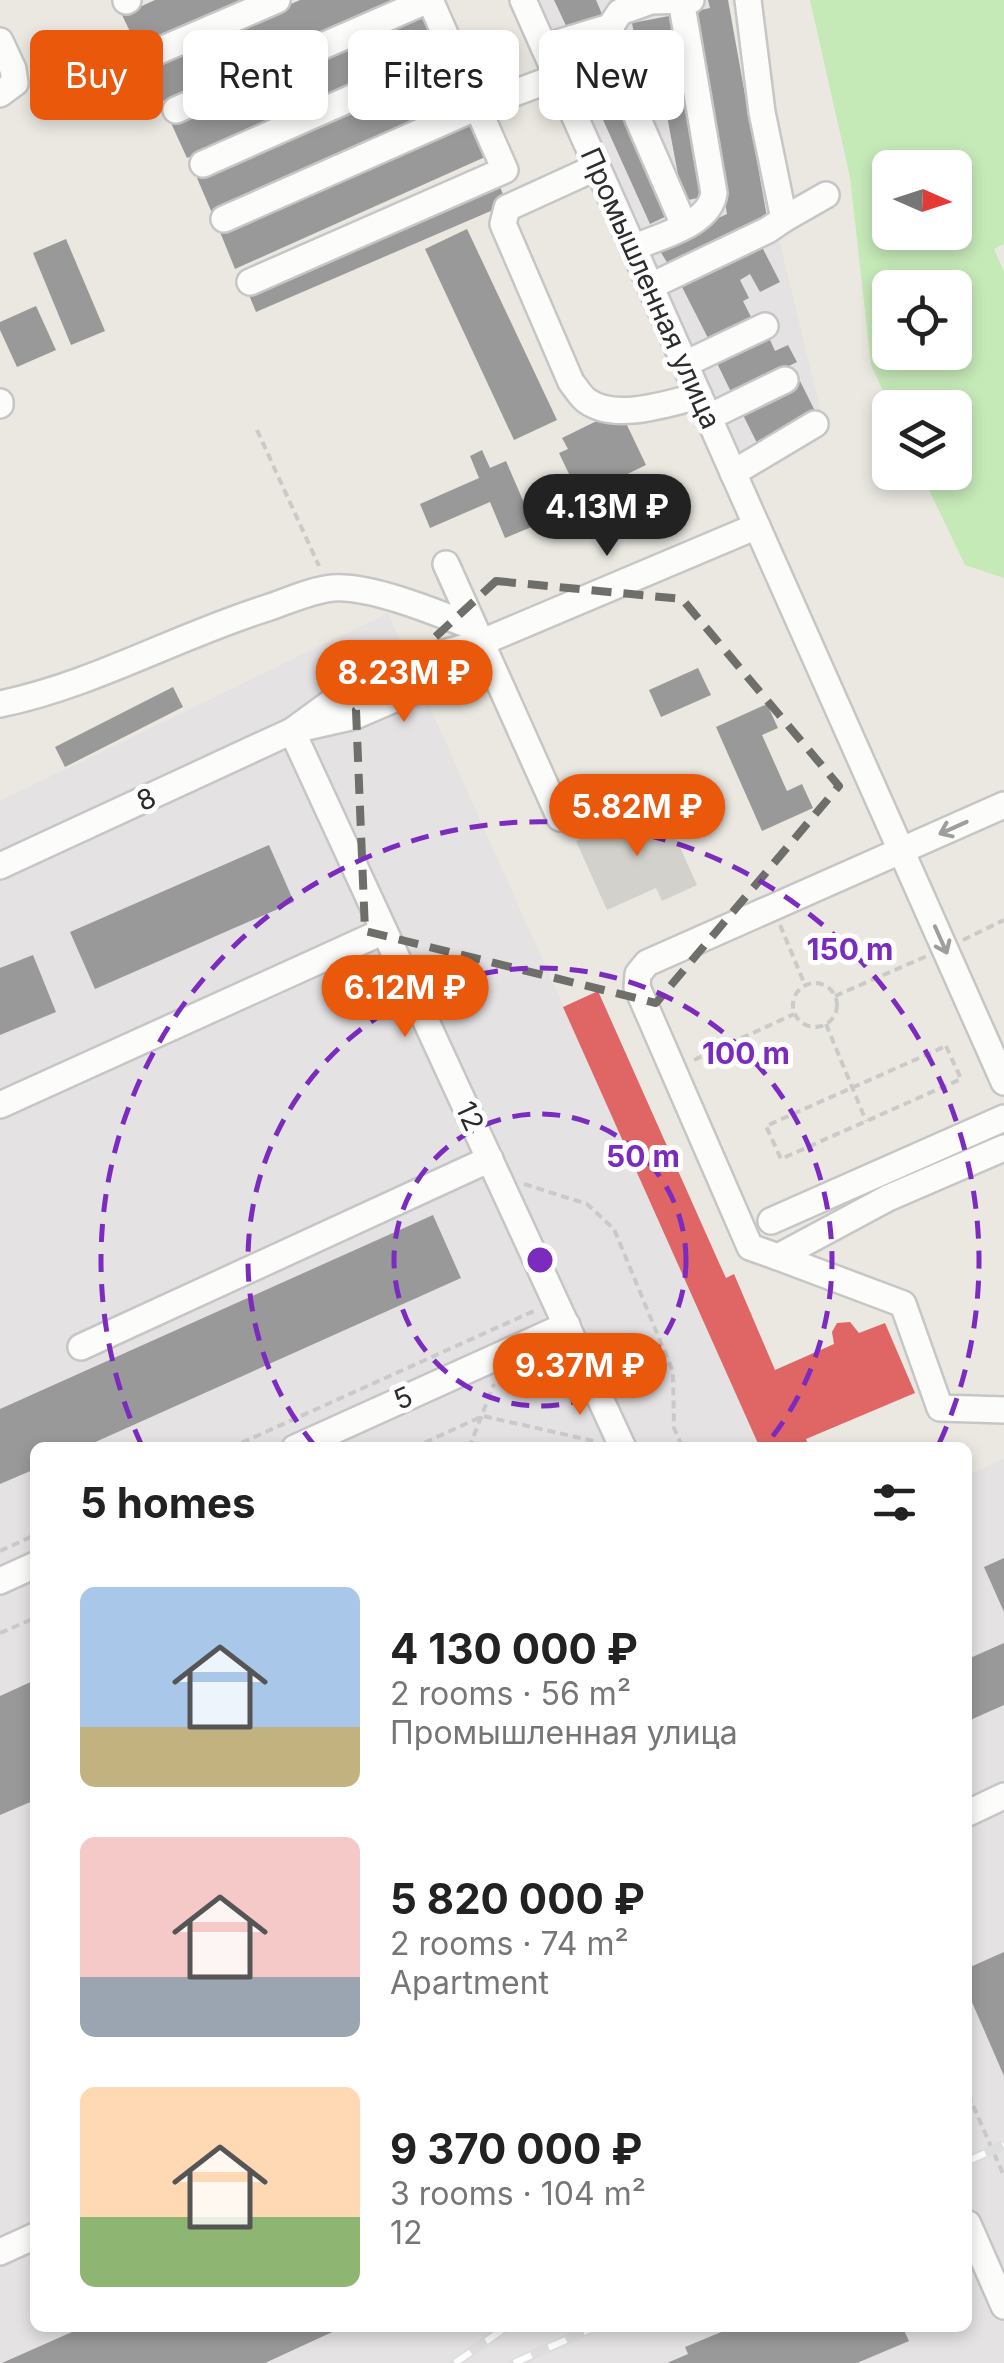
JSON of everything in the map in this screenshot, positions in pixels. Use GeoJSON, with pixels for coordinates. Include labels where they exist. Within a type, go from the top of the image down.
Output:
{"type":"FeatureCollection","features":[{"type":"Feature","properties":{"kind":"street"},"geometry":{"type":"LineString","coordinates":[[163,49],[277,0]]}},
{"type":"Feature","properties":{"kind":"street"},"geometry":{"type":"LineString","coordinates":[[176,110],[429,0],[443,30]]}},
{"type":"Feature","properties":{"kind":"street","name":"Промышленная улица"},"geometry":{"type":"LineString","coordinates":[[523,0],[539,36]]}},
{"type":"Feature","properties":{"kind":"street"},"geometry":{"type":"LineString","coordinates":[[748,0],[762,112],[784,219]]}},
{"type":"Feature","properties":{"kind":"street"},"geometry":{"type":"LineString","coordinates":[[580,30],[651,2],[685,1],[714,193],[712,206],[702,217],[633,248]]}},
{"type":"Feature","properties":{"kind":"street"},"geometry":{"type":"LineString","coordinates":[[615,13],[638,119],[684,225]]}},
{"type":"Feature","properties":{"kind":"street"},"geometry":{"type":"LineString","coordinates":[[0,41],[15,83],[0,94]]}},
{"type":"Feature","properties":{"kind":"street"},"geometry":{"type":"LineString","coordinates":[[203,164],[348,100]]}},
{"type":"Feature","properties":{"kind":"street"},"geometry":{"type":"LineString","coordinates":[[224,220],[448,120]]}},
{"type":"Feature","properties":{"kind":"street"},"geometry":{"type":"LineString","coordinates":[[250,282],[505,170],[483,120]]}},
{"type":"Feature","properties":{"kind":"street","name":"Промышленная улица"},"geometry":{"type":"LineString","coordinates":[[577,120],[1004,1082]]}},
{"type":"Feature","properties":{"kind":"street"},"geometry":{"type":"LineString","coordinates":[[598,167],[506,208],[504,224],[572,382],[586,401],[606,408],[704,407],[785,380]]}},
{"type":"Feature","properties":{"kind":"street"},"geometry":{"type":"LineString","coordinates":[[651,286],[768,230],[826,195]]}},
{"type":"Feature","properties":{"kind":"street"},"geometry":{"type":"LineString","coordinates":[[685,364],[765,326]]}},
{"type":"Feature","properties":{"kind":"street"},"geometry":{"type":"LineString","coordinates":[[733,473],[815,424]]}},
{"type":"Feature","properties":{"kind":"street","name":"8"},"geometry":{"type":"LineString","coordinates":[[0,866],[292,731],[344,692],[476,635],[756,526]]}},
{"type":"Feature","properties":{"kind":"street"},"geometry":{"type":"LineString","coordinates":[[446,564],[560,818]]}},
{"type":"Feature","properties":{"kind":"street"},"geometry":{"type":"LineString","coordinates":[[0,704],[70,685],[210,625],[329,588],[425,608],[476,635]]}},
{"type":"Feature","properties":{"kind":"street","name":"12"},"geometry":{"type":"LineString","coordinates":[[292,731],[620,1440]]}},
{"type":"Feature","properties":{"kind":"street"},"geometry":{"type":"LineString","coordinates":[[1004,805],[647,962],[638,974],[637,987],[750,1247],[903,1304],[940,1408],[1004,1410]]}},
{"type":"Feature","properties":{"kind":"street"},"geometry":{"type":"LineString","coordinates":[[0,1105],[384,930]]}},
{"type":"Feature","properties":{"kind":"street"},"geometry":{"type":"LineString","coordinates":[[771,1221],[1004,1118]]}},
{"type":"Feature","properties":{"kind":"street"},"geometry":{"type":"LineString","coordinates":[[778,1258],[888,1198],[1004,1148]]}},
{"type":"Feature","properties":{"kind":"street"},"geometry":{"type":"LineString","coordinates":[[80,1347],[494,1168]]}},
{"type":"Feature","properties":{"kind":"street","name":"5"},"geometry":{"type":"LineString","coordinates":[[308,1442],[567,1325]]}},
{"type":"Feature","properties":{"kind":"street"},"geometry":{"type":"LineString","coordinates":[[0,1581],[30,1567]]}},
{"type":"Feature","properties":{"kind":"street"},"geometry":{"type":"LineString","coordinates":[[972,1811],[1004,1796]]}},
{"type":"Feature","properties":{"kind":"street"},"geometry":{"type":"LineString","coordinates":[[972,2233],[1004,2306]]}},
{"type":"Feature","properties":{"kind":"street"},"geometry":{"type":"LineString","coordinates":[[0,2252],[30,2238]]}},
{"type":"Feature","properties":{"kind":"path"},"geometry":{"type":"LineString","coordinates":[[257,430],[329,588]]}},
{"type":"Feature","properties":{"kind":"path"},"geometry":{"type":"LineString","coordinates":[[773,907],[805,985]]}},
{"type":"Feature","properties":{"kind":"path"},"geometry":{"type":"LineString","coordinates":[[835,996],[1004,920]]}},
{"type":"Feature","properties":{"kind":"path"},"geometry":{"type":"LineString","coordinates":[[805,985],[825,986],[835,996],[837,1009],[826,1024],[804,1025],[794,1014],[795,994],[805,985]]}},
{"type":"Feature","properties":{"kind":"path"},"geometry":{"type":"LineString","coordinates":[[674,1070],[794,1014]]}},
{"type":"Feature","properties":{"kind":"path"},"geometry":{"type":"LineString","coordinates":[[826,1024],[866,1121]]}},
{"type":"Feature","properties":{"kind":"path"},"geometry":{"type":"LineString","coordinates":[[946,1046],[960,1079],[781,1159],[766,1126],[852,1088],[946,1046]]}},
{"type":"Feature","properties":{"kind":"path"},"geometry":{"type":"LineString","coordinates":[[494,1168],[587,1204],[614,1229],[673,1372],[674,1428],[680,1442]]}},
{"type":"Feature","properties":{"kind":"path"},"geometry":{"type":"LineString","coordinates":[[243,1442],[556,1301]]}},
{"type":"Feature","properties":{"kind":"path"},"geometry":{"type":"LineString","coordinates":[[472,1442],[506,1352]]}},
{"type":"Feature","properties":{"kind":"path"},"geometry":{"type":"LineString","coordinates":[[426,1442],[483,1416],[591,1442],[620,1440]]}},
{"type":"Feature","properties":{"kind":"path"},"geometry":{"type":"LineString","coordinates":[[0,1550],[30,1537]]}},
{"type":"Feature","properties":{"kind":"path"},"geometry":{"type":"LineString","coordinates":[[0,1633],[30,1620]]}},
{"type":"Feature","properties":{"kind":"path"},"geometry":{"type":"LineString","coordinates":[[972,2103],[1004,2176]]}},
{"type":"Feature","properties":{"kind":"highlighted area"},"geometry":{"type":"Polygon","coordinates":[[[496,581],[682,599],[839,786],[656,1003],[365,931],[356,710],[496,581]]]}},
{"type":"Feature","properties":{"kind":"shaded area"},"geometry":{"type":"Polygon","coordinates":[[[534,0],[721,0],[822,416],[736,456],[587,120],[684,120],[684,30],[547,30],[534,0]]]}},
{"type":"Feature","properties":{"kind":"shaded area"},"geometry":{"type":"Polygon","coordinates":[[[388,613],[758,1442],[30,1442],[30,2332],[972,2332],[972,1473],[1004,1459],[1004,2363],[0,2363],[0,801],[388,613]]]}},
{"type":"Feature","properties":{"kind":"green space"},"geometry":{"type":"Polygon","coordinates":[[[810,0],[1004,0],[1004,244],[994,249],[1004,272],[1004,578],[965,565],[929,490],[972,490],[972,390],[883,390],[873,370],[972,370],[972,270],[872,270],[871,365],[850,177],[810,0]]]}},
{"type":"Feature","properties":{"kind":"building: Shops"},"geometry":{"type":"Polygon","coordinates":[[[598,991],[726,1278],[734,1274],[775,1370],[834,1344],[832,1332],[837,1323],[850,1322],[859,1333],[885,1323],[915,1393],[806,1439],[807,1442],[757,1442],[563,1007],[598,991]]]}},
{"type":"Feature","properties":{"kind":"building: Industry"},"geometry":{"type":"Polygon","coordinates":[[[155,0],[247,0],[163,37],[163,30],[129,30],[122,15],[155,0]]]}},
{"type":"Feature","properties":{"kind":"building: Industry"},"geometry":{"type":"Polygon","coordinates":[[[300,0],[393,0],[325,30],[232,30],[300,0]]]}},
{"type":"Feature","properties":{"kind":"building: Industry"},"geometry":{"type":"Polygon","coordinates":[[[554,0],[596,0],[602,14],[568,30],[554,0]]]}},
{"type":"Feature","properties":{"kind":"building: Industry"},"geometry":{"type":"Polygon","coordinates":[[[708,0],[728,0],[767,217],[668,264],[657,246],[727,214],[691,12],[710,8],[708,0]]]}},
{"type":"Feature","properties":{"kind":"building: Industry"},"geometry":{"type":"Polygon","coordinates":[[[422,9],[431,30],[376,30],[422,9]]]}},
{"type":"Feature","properties":{"kind":"building: Industry"},"geometry":{"type":"Polygon","coordinates":[[[669,16],[672,30],[633,30],[632,23],[669,16]]]}},
{"type":"Feature","properties":{"kind":"building: Industry"},"geometry":{"type":"Polygon","coordinates":[[[348,43],[348,86],[328,95],[328,52],[348,43]]]}},
{"type":"Feature","properties":{"kind":"building: Industry"},"geometry":{"type":"Polygon","coordinates":[[[183,52],[183,92],[163,101],[163,60],[183,52]]]}},
{"type":"Feature","properties":{"kind":"building: Industry"},"geometry":{"type":"Polygon","coordinates":[[[684,96],[703,197],[683,201],[668,120],[684,120],[684,96]]]}},
{"type":"Feature","properties":{"kind":"building: Industry"},"geometry":{"type":"Polygon","coordinates":[[[348,111],[348,120],[422,120],[212,213],[197,178],[348,111]]]}},
{"type":"Feature","properties":{"kind":"building: Industry"},"geometry":{"type":"Polygon","coordinates":[[[183,118],[271,120],[187,158],[171,123],[183,118]]]}},
{"type":"Feature","properties":{"kind":"building: Industry"},"geometry":{"type":"Polygon","coordinates":[[[603,120],[629,120],[671,214],[650,224],[603,120]]]}},
{"type":"Feature","properties":{"kind":"building: Industry"},"geometry":{"type":"Polygon","coordinates":[[[470,122],[485,157],[235,269],[220,232],[470,122]]]}},
{"type":"Feature","properties":{"kind":"building: Industry"},"geometry":{"type":"Polygon","coordinates":[[[500,187],[507,204],[256,312],[249,295],[500,187]]]}},
{"type":"Feature","properties":{"kind":"building: Industry"},"geometry":{"type":"Polygon","coordinates":[[[467,229],[557,420],[514,440],[425,249],[467,229]]]}},
{"type":"Feature","properties":{"kind":"building: Industry"},"geometry":{"type":"Polygon","coordinates":[[[66,239],[105,331],[71,345],[33,253],[66,239]]]}},
{"type":"Feature","properties":{"kind":"building: Industry"},"geometry":{"type":"Polygon","coordinates":[[[762,247],[780,282],[760,292],[750,274],[740,280],[749,298],[743,301],[752,319],[709,340],[682,287],[762,247]]]}},
{"type":"Feature","properties":{"kind":"building: Industry"},"geometry":{"type":"Polygon","coordinates":[[[36,306],[56,350],[17,367],[0,322],[36,306]]]}},
{"type":"Feature","properties":{"kind":"building: Industry"},"geometry":{"type":"Polygon","coordinates":[[[767,333],[775,351],[788,345],[797,362],[732,394],[715,359],[767,333]]]}},
{"type":"Feature","properties":{"kind":"building: Industry"},"geometry":{"type":"Polygon","coordinates":[[[800,381],[818,417],[759,447],[741,411],[800,381]]]}},
{"type":"Feature","properties":{"kind":"building: Industry"},"geometry":{"type":"Polygon","coordinates":[[[613,413],[618,424],[625,421],[646,465],[580,497],[559,453],[568,449],[562,438],[613,413]]]}},
{"type":"Feature","properties":{"kind":"building: Industry"},"geometry":{"type":"Polygon","coordinates":[[[482,450],[490,468],[506,461],[534,526],[505,538],[490,502],[430,528],[420,504],[479,478],[470,456],[482,450]]]}},
{"type":"Feature","properties":{"kind":"building: Industry"},"geometry":{"type":"Polygon","coordinates":[[[698,668],[711,695],[661,717],[649,690],[698,668]]]}},
{"type":"Feature","properties":{"kind":"building: Industry"},"geometry":{"type":"Polygon","coordinates":[[[173,687],[183,707],[65,767],[55,747],[173,687]]]}},
{"type":"Feature","properties":{"kind":"building: Industry"},"geometry":{"type":"Polygon","coordinates":[[[767,704],[778,728],[762,735],[787,791],[802,784],[813,808],[762,831],[716,727],[767,704]]]}},
{"type":"Feature","properties":{"kind":"building: Industry"},"geometry":{"type":"Polygon","coordinates":[[[269,845],[294,902],[95,989],[70,932],[269,845]]]}},
{"type":"Feature","properties":{"kind":"building: Industry"},"geometry":{"type":"Polygon","coordinates":[[[33,955],[56,1012],[0,1035],[0,968],[33,955]]]}},
{"type":"Feature","properties":{"kind":"building: Industry"},"geometry":{"type":"Polygon","coordinates":[[[433,1215],[461,1278],[95,1442],[30,1442],[30,1471],[0,1484],[0,1409],[433,1215]]]}},
{"type":"Feature","properties":{"kind":"building: Industry"},"geometry":{"type":"Polygon","coordinates":[[[1004,1558],[1004,1612],[984,1567],[1004,1558]]]}},
{"type":"Feature","properties":{"kind":"building: Industry"},"geometry":{"type":"Polygon","coordinates":[[[1004,1643],[1004,1705],[972,1719],[972,1657],[1004,1643]]]}},
{"type":"Feature","properties":{"kind":"building: Industry"},"geometry":{"type":"Polygon","coordinates":[[[30,1682],[30,1802],[0,1815],[0,1696],[30,1682]]]}},
{"type":"Feature","properties":{"kind":"building: Industry"},"geometry":{"type":"Polygon","coordinates":[[[1004,1952],[1004,2076],[972,2002],[972,1966],[1004,1952]]]}},
{"type":"Feature","properties":{"kind":"building: Industry"},"geometry":{"type":"Polygon","coordinates":[[[72,2332],[332,2332],[265,2363],[2,2363],[72,2332]]]}},
{"type":"Feature","properties":{"kind":"building: Industry"},"geometry":{"type":"Polygon","coordinates":[[[721,2332],[905,2332],[909,2341],[857,2363],[667,2363],[688,2354],[685,2347],[721,2332]]]}},
{"type":"Feature","properties":{"kind":"building: Other"},"geometry":{"type":"Polygon","coordinates":[[[660,803],[697,885],[662,901],[656,888],[607,910],[576,841],[660,803]]]}},
{"type":"Feature","properties":{"kind":"railway"},"geometry":{"type":"LineString","coordinates":[[972,2159],[1004,2145]]}},
{"type":"Feature","properties":{"kind":"railway"},"geometry":{"type":"LineString","coordinates":[[455,2363],[499,2332]]}},
{"type":"Feature","properties":{"kind":"railway"},"geometry":{"type":"LineString","coordinates":[[514,2363],[584,2332]]}}]}
